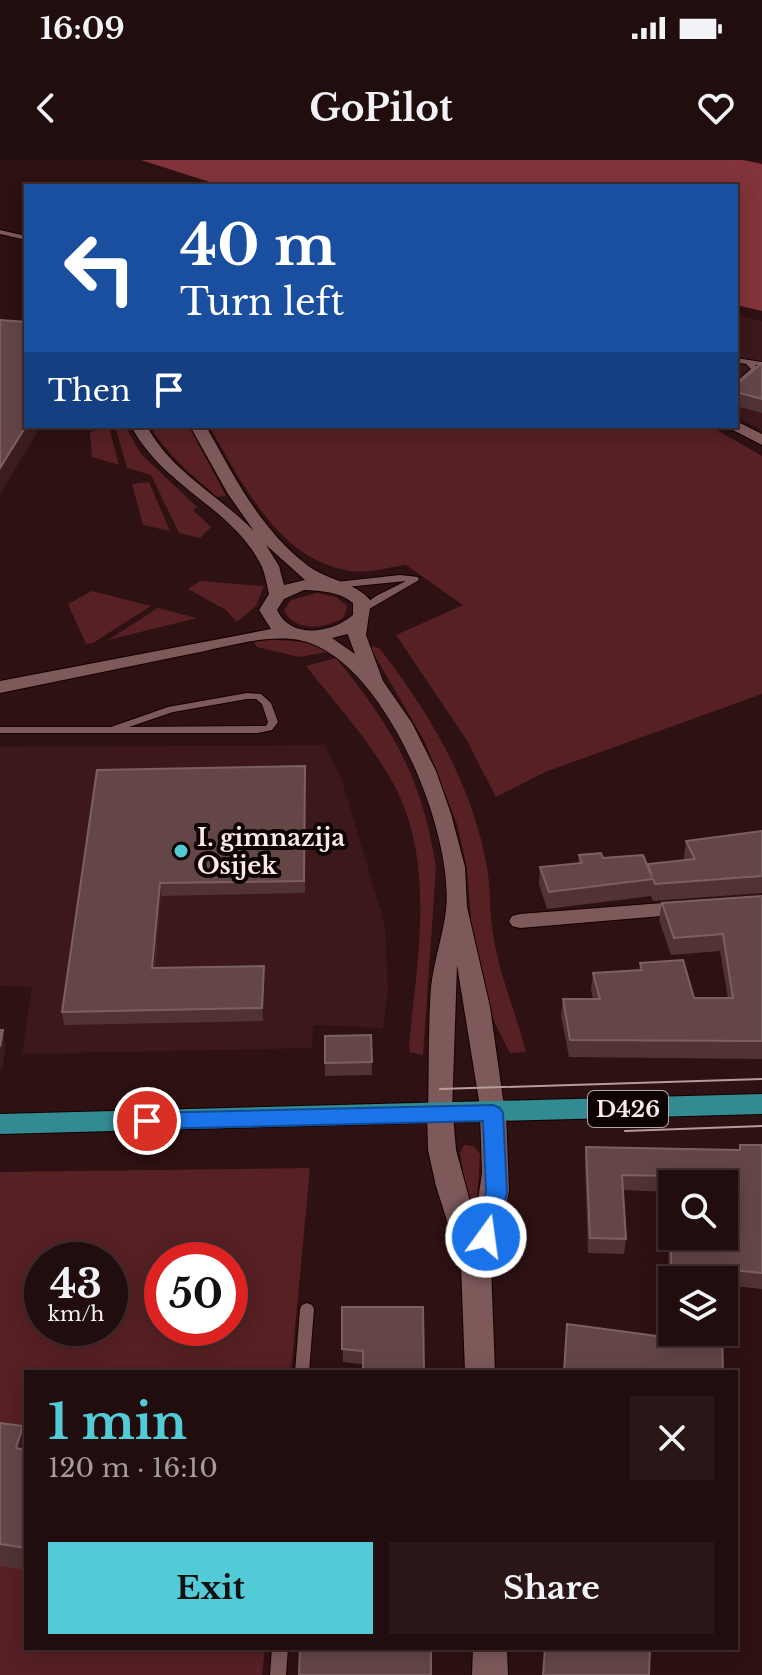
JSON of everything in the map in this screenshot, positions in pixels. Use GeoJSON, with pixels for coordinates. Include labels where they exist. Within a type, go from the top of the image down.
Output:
{"type":"FeatureCollection","features":[{"type":"Feature","properties":{"kind":"main road","name":"D426"},"geometry":{"type":"LineString","coordinates":[[0,1124],[762,1104]]}},
{"type":"Feature","properties":{"kind":"main road"},"geometry":{"type":"LineString","coordinates":[[476,1265],[495,1204],[497,1162],[493,1113]]}},
{"type":"Feature","properties":{"kind":"main road"},"geometry":{"type":"LineString","coordinates":[[440,1114],[442,1150],[450,1186],[476,1265],[480,1370]]}},
{"type":"Feature","properties":{"kind":"main road"},"geometry":{"type":"LineString","coordinates":[[490,1650],[490,1675]]}},
{"type":"Feature","properties":{"kind":"street"},"geometry":{"type":"LineString","coordinates":[[738,427],[762,440]]}},
{"type":"Feature","properties":{"kind":"street"},"geometry":{"type":"LineString","coordinates":[[140,428],[156,454],[223,510],[254,544],[274,573],[276,625],[294,633]]}},
{"type":"Feature","properties":{"kind":"street"},"geometry":{"type":"LineString","coordinates":[[199,428],[249,517],[260,530],[294,566],[355,595],[360,616],[357,635],[374,681],[402,723],[426,771],[441,814],[454,867],[456,907],[478,1007],[493,1113]]}},
{"type":"Feature","properties":{"kind":"street"},"geometry":{"type":"LineString","coordinates":[[161,655],[252,619],[273,602],[303,585],[329,585]]}},
{"type":"Feature","properties":{"kind":"street"},"geometry":{"type":"LineString","coordinates":[[0,687],[258,635],[294,633],[316,636],[346,629],[360,616]]}},
{"type":"Feature","properties":{"kind":"street"},"geometry":{"type":"LineString","coordinates":[[316,636],[342,652],[374,681]]}},
{"type":"Feature","properties":{"kind":"street"},"geometry":{"type":"LineString","coordinates":[[520,921],[711,906]]}},
{"type":"Feature","properties":{"kind":"street"},"geometry":{"type":"LineString","coordinates":[[440,1114],[443,985],[456,907]]}},
{"type":"Feature","properties":{"kind":"lane"},"geometry":{"type":"LineString","coordinates":[[0,232],[24,238]]}},
{"type":"Feature","properties":{"kind":"lane"},"geometry":{"type":"LineString","coordinates":[[738,361],[762,364]]}},
{"type":"Feature","properties":{"kind":"lane"},"geometry":{"type":"LineString","coordinates":[[738,384],[755,369],[749,364]]}},
{"type":"Feature","properties":{"kind":"lane"},"geometry":{"type":"LineString","coordinates":[[329,585],[415,579],[379,598],[360,616]]}},
{"type":"Feature","properties":{"kind":"lane"},"geometry":{"type":"LineString","coordinates":[[0,730],[112,730],[258,730],[269,728],[273,722],[266,703],[258,696],[171,709],[112,730]]}},
{"type":"Feature","properties":{"kind":"lane"},"geometry":{"type":"LineString","coordinates":[[302,1370],[307,1309]]}},
{"type":"Feature","properties":{"kind":"lane"},"geometry":{"type":"LineString","coordinates":[[278,1675],[280,1650]]}},
{"type":"Feature","properties":{"kind":"shaded area"},"geometry":{"type":"Polygon","coordinates":[[[141,160],[743,160],[762,164],[762,311],[738,305],[738,184],[216,184],[141,160]]]}},
{"type":"Feature","properties":{"kind":"shaded area"},"geometry":{"type":"Polygon","coordinates":[[[738,315],[762,321],[762,431],[738,417],[738,315]]]}},
{"type":"Feature","properties":{"kind":"shaded area"},"geometry":{"type":"Polygon","coordinates":[[[109,428],[119,465],[92,457],[90,432],[109,428]]]}},
{"type":"Feature","properties":{"kind":"shaded area"},"geometry":{"type":"Polygon","coordinates":[[[116,428],[126,428],[141,454],[197,507],[193,510],[211,527],[200,538],[179,533],[151,475],[127,468],[116,428]]]}},
{"type":"Feature","properties":{"kind":"shaded area"},"geometry":{"type":"Polygon","coordinates":[[[151,428],[190,428],[226,496],[217,497],[164,446],[151,428]]]}},
{"type":"Feature","properties":{"kind":"shaded area"},"geometry":{"type":"Polygon","coordinates":[[[210,428],[713,428],[762,456],[762,694],[545,772],[496,797],[466,739],[396,635],[463,605],[406,565],[358,572],[325,564],[303,552],[265,516],[210,428]]]}},
{"type":"Feature","properties":{"kind":"shaded area"},"geometry":{"type":"Polygon","coordinates":[[[149,482],[170,531],[143,525],[132,484],[149,482]]]}},
{"type":"Feature","properties":{"kind":"shaded area"},"geometry":{"type":"Polygon","coordinates":[[[200,581],[264,586],[256,606],[237,622],[226,610],[188,589],[200,581]]]}},
{"type":"Feature","properties":{"kind":"shaded area"},"geometry":{"type":"Polygon","coordinates":[[[92,591],[151,606],[93,643],[86,644],[68,604],[92,591]]]}},
{"type":"Feature","properties":{"kind":"shaded area"},"geometry":{"type":"Polygon","coordinates":[[[317,593],[336,597],[347,606],[344,617],[311,627],[295,622],[284,610],[291,600],[317,593]]]}},
{"type":"Feature","properties":{"kind":"shaded area"},"geometry":{"type":"Polygon","coordinates":[[[158,608],[197,618],[108,640],[158,608]]]}},
{"type":"Feature","properties":{"kind":"shaded area"},"geometry":{"type":"Polygon","coordinates":[[[253,641],[307,642],[328,652],[299,657],[257,647],[253,641]]]}},
{"type":"Feature","properties":{"kind":"shaded area"},"geometry":{"type":"Polygon","coordinates":[[[373,646],[380,649],[432,725],[471,807],[487,867],[496,949],[526,1052],[510,1053],[494,1021],[472,933],[467,868],[457,824],[425,742],[371,649],[373,646]]]}},
{"type":"Feature","properties":{"kind":"shaded area"},"geometry":{"type":"Polygon","coordinates":[[[336,658],[373,707],[402,755],[423,807],[430,836],[436,868],[423,1055],[410,1052],[409,1045],[419,946],[419,879],[415,847],[407,815],[385,769],[306,666],[336,658]]]}},
{"type":"Feature","properties":{"kind":"shaded area","name":"I. gimnazija Osijek"},"geometry":{"type":"Polygon","coordinates":[[[325,745],[341,777],[385,926],[388,989],[383,1028],[313,1025],[312,1048],[22,1054],[32,987],[0,986],[0,747],[325,745]]]}},
{"type":"Feature","properties":{"kind":"shaded area"},"geometry":{"type":"Polygon","coordinates":[[[464,1145],[473,1146],[480,1154],[477,1204],[469,1204],[460,1153],[464,1145]]]}},
{"type":"Feature","properties":{"kind":"shaded area"},"geometry":{"type":"Polygon","coordinates":[[[310,1168],[291,1370],[24,1370],[24,1650],[265,1650],[262,1675],[0,1675],[0,1172],[310,1168]]]}},
{"type":"Feature","properties":{"kind":"building"},"geometry":{"type":"Polygon","coordinates":[[[0,320],[24,322],[25,428],[0,468],[0,320]]]}},
{"type":"Feature","properties":{"kind":"building"},"geometry":{"type":"Polygon","coordinates":[[[762,363],[762,399],[738,393],[738,383],[762,363]]]}},
{"type":"Feature","properties":{"kind":"building"},"geometry":{"type":"Polygon","coordinates":[[[305,766],[304,881],[160,883],[152,968],[264,966],[262,1008],[62,1012],[97,770],[305,766]]]}},
{"type":"Feature","properties":{"kind":"building"},"geometry":{"type":"Polygon","coordinates":[[[762,831],[762,876],[655,884],[653,879],[549,892],[540,867],[582,863],[579,855],[601,853],[603,858],[643,855],[652,877],[648,864],[695,859],[686,841],[762,831]]]}},
{"type":"Feature","properties":{"kind":"building"},"geometry":{"type":"Polygon","coordinates":[[[762,896],[762,1041],[570,1040],[563,999],[600,999],[593,973],[642,970],[640,963],[683,960],[694,998],[733,998],[723,934],[674,938],[662,903],[762,896]]]}},
{"type":"Feature","properties":{"kind":"building"},"geometry":{"type":"Polygon","coordinates":[[[371,1035],[372,1062],[325,1063],[325,1036],[371,1035]]]}},
{"type":"Feature","properties":{"kind":"building"},"geometry":{"type":"Polygon","coordinates":[[[740,1145],[762,1145],[762,1273],[738,1271],[738,1266],[671,1266],[671,1250],[738,1250],[738,1170],[658,1170],[658,1176],[622,1175],[626,1239],[590,1238],[586,1147],[740,1150],[740,1145]]]}},
{"type":"Feature","properties":{"kind":"building"},"geometry":{"type":"Polygon","coordinates":[[[342,1307],[423,1307],[424,1370],[363,1370],[363,1351],[342,1349],[342,1307]]]}},
{"type":"Feature","properties":{"kind":"building"},"geometry":{"type":"Polygon","coordinates":[[[567,1324],[658,1336],[658,1346],[722,1346],[723,1370],[564,1370],[567,1324]]]}},
{"type":"Feature","properties":{"kind":"building"},"geometry":{"type":"Polygon","coordinates":[[[0,1423],[23,1426],[16,1448],[24,1450],[24,1548],[0,1544],[0,1423]]]}},
{"type":"Feature","properties":{"kind":"building"},"geometry":{"type":"Polygon","coordinates":[[[300,1650],[431,1650],[431,1675],[299,1675],[300,1650]]]}},
{"type":"Feature","properties":{"kind":"building"},"geometry":{"type":"Polygon","coordinates":[[[545,1650],[650,1650],[649,1675],[543,1675],[545,1650]]]}},
{"type":"Feature","properties":{"kind":"tram line"},"geometry":{"type":"LineString","coordinates":[[440,1089],[762,1079]]}},
{"type":"Feature","properties":{"kind":"tram line"},"geometry":{"type":"LineString","coordinates":[[625,1131],[762,1126]]}},
{"type":"Feature","properties":{"kind":"place","name":"I. gimnazija Osijek"},"geometry":{"type":"Point","coordinates":[181,851]}},
{"type":"Feature","properties":{"kind":"route"},"geometry":{"type":"LineString","coordinates":[[147,1121],[493,1113],[497,1192],[486,1237]]}}]}
